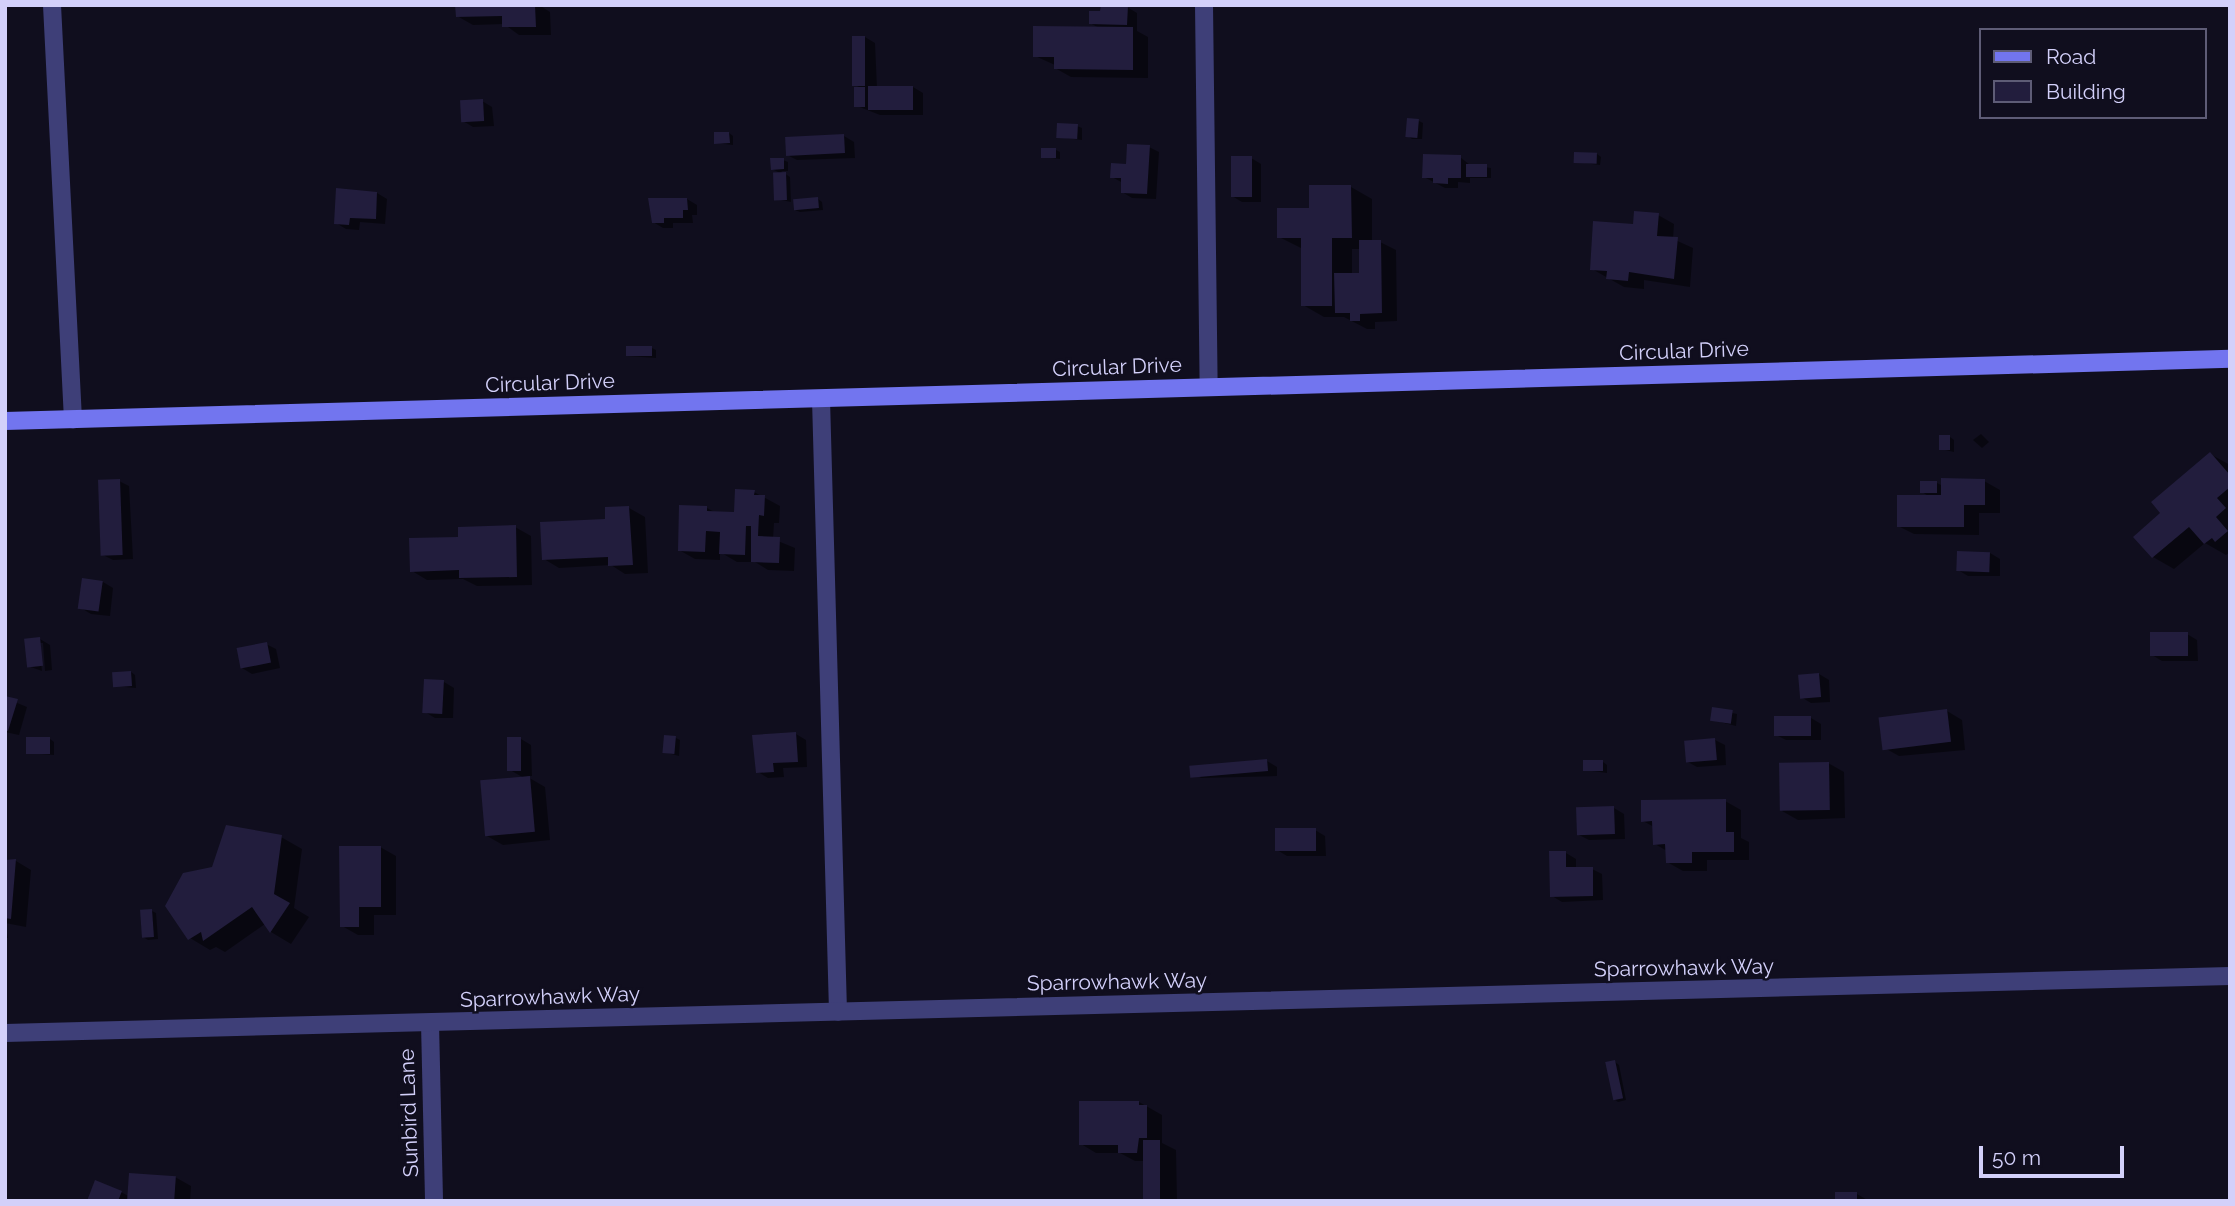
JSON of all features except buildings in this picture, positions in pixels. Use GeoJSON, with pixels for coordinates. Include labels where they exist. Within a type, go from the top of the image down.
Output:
{"type":"FeatureCollection","features":[{"type":"Feature","properties":{"kind":"street"},"geometry":{"type":"LineString","coordinates":[[52,5],[73,419]]}},
{"type":"Feature","properties":{"kind":"street"},"geometry":{"type":"LineString","coordinates":[[1204,5],[1209,387]]}},
{"type":"Feature","properties":{"kind":"street","name":"Circular Drive"},"geometry":{"type":"LineString","coordinates":[[5,421],[2230,359]]}},
{"type":"Feature","properties":{"kind":"street"},"geometry":{"type":"LineString","coordinates":[[821,399],[838,1012]]}},
{"type":"Feature","properties":{"kind":"street","name":"Sparrowhawk Way"},"geometry":{"type":"LineString","coordinates":[[5,1033],[2230,976]]}},
{"type":"Feature","properties":{"kind":"street","name":"Sunbird Lane"},"geometry":{"type":"LineString","coordinates":[[430,1023],[435,1201]]}}]}
